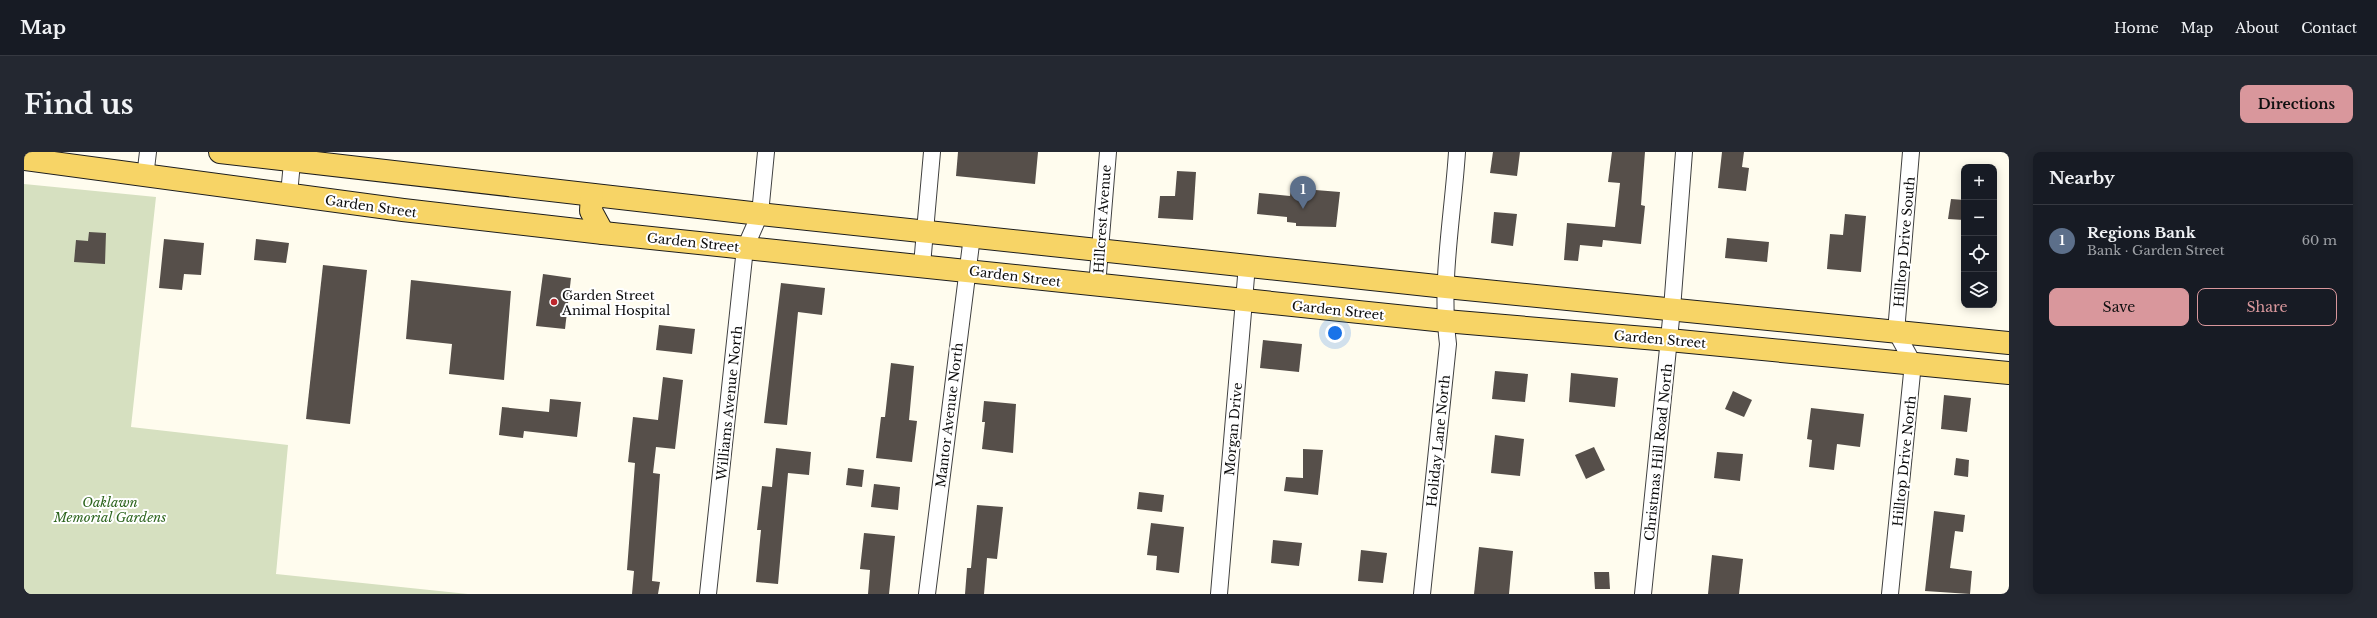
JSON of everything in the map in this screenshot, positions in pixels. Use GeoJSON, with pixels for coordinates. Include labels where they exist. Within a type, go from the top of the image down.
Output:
{"type":"FeatureCollection","features":[{"type":"Feature","properties":{"kind":"main road"},"geometry":{"type":"LineString","coordinates":[[220,152],[292,156],[592,195],[760,214],[1446,287],[2009,343]]}},
{"type":"Feature","properties":{"kind":"main road","name":"Garden Street"},"geometry":{"type":"LineString","coordinates":[[24,159],[145,177],[289,194],[403,210],[603,233],[922,265],[1097,286],[1445,321],[1669,340],[2009,373]]}},
{"type":"Feature","properties":{"kind":"main road"},"geometry":{"type":"LineString","coordinates":[[592,195],[591,211],[603,233]]}},
{"type":"Feature","properties":{"kind":"street"},"geometry":{"type":"LineString","coordinates":[[145,177],[148,152]]}},
{"type":"Feature","properties":{"kind":"street","name":"Williams Avenue North"},"geometry":{"type":"LineString","coordinates":[[708,594],[745,248],[760,214],[766,152]]}},
{"type":"Feature","properties":{"kind":"street"},"geometry":{"type":"LineString","coordinates":[[922,265],[932,152]]}},
{"type":"Feature","properties":{"kind":"street","name":"Hillcrest Avenue"},"geometry":{"type":"LineString","coordinates":[[1097,286],[1108,152]]}},
{"type":"Feature","properties":{"kind":"street","name":"Holiday Lane North"},"geometry":{"type":"LineString","coordinates":[[1422,594],[1448,344],[1445,321],[1446,287],[1458,152]]}},
{"type":"Feature","properties":{"kind":"street","name":"Christmas Hill Road North"},"geometry":{"type":"LineString","coordinates":[[1643,594],[1672,309],[1684,152]]}},
{"type":"Feature","properties":{"kind":"street","name":"Hilltop Drive South"},"geometry":{"type":"LineString","coordinates":[[1896,332],[1912,152]]}},
{"type":"Feature","properties":{"kind":"street"},"geometry":{"type":"LineString","coordinates":[[289,194],[292,156]]}},
{"type":"Feature","properties":{"kind":"street","name":"Mantor Avenue North"},"geometry":{"type":"LineString","coordinates":[[927,594],[972,236]]}},
{"type":"Feature","properties":{"kind":"street","name":"Morgan Drive"},"geometry":{"type":"LineString","coordinates":[[1219,594],[1247,265]]}},
{"type":"Feature","properties":{"kind":"street"},"geometry":{"type":"LineString","coordinates":[[1896,332],[1913,364]]}},
{"type":"Feature","properties":{"kind":"street","name":"Hilltop Drive North"},"geometry":{"type":"LineString","coordinates":[[1890,594],[1913,364]]}},
{"type":"Feature","properties":{"kind":"green space","name":"Oaklawn Memorial Gardens"},"geometry":{"type":"Polygon","coordinates":[[[24,184],[156,197],[131,427],[288,445],[276,574],[468,594],[24,594],[24,184]]]}},
{"type":"Feature","properties":{"kind":"building"},"geometry":{"type":"Polygon","coordinates":[[[958,152],[1038,152],[1035,184],[956,176],[958,152]]]}},
{"type":"Feature","properties":{"kind":"building"},"geometry":{"type":"Polygon","coordinates":[[[1493,152],[1520,152],[1517,176],[1490,173],[1493,152]]]}},
{"type":"Feature","properties":{"kind":"building"},"geometry":{"type":"Polygon","coordinates":[[[1612,152],[1645,152],[1641,205],[1645,206],[1641,244],[1603,240],[1602,247],[1580,245],[1578,261],[1564,260],[1567,223],[1615,227],[1620,183],[1608,182],[1612,152]]]}},
{"type":"Feature","properties":{"kind":"building"},"geometry":{"type":"Polygon","coordinates":[[[1722,152],[1744,152],[1742,167],[1749,168],[1746,191],[1718,188],[1722,152]]]}},
{"type":"Feature","properties":{"kind":"building"},"geometry":{"type":"Polygon","coordinates":[[[1177,171],[1196,172],[1193,220],[1158,218],[1160,196],[1175,196],[1177,171]]]}},
{"type":"Feature","properties":{"kind":"building"},"geometry":{"type":"Polygon","coordinates":[[[1291,188],[1340,192],[1336,227],[1296,226],[1296,223],[1287,222],[1287,217],[1257,214],[1259,193],[1290,196],[1291,188]]]}},
{"type":"Feature","properties":{"kind":"building"},"geometry":{"type":"Polygon","coordinates":[[[1951,199],[1961,200],[1961,220],[1948,219],[1951,199]]]}},
{"type":"Feature","properties":{"kind":"building"},"geometry":{"type":"Polygon","coordinates":[[[1494,212],[1517,214],[1513,246],[1491,243],[1494,212]]]}},
{"type":"Feature","properties":{"kind":"building"},"geometry":{"type":"Polygon","coordinates":[[[1845,214],[1866,216],[1861,272],[1827,269],[1830,234],[1843,235],[1845,214]]]}},
{"type":"Feature","properties":{"kind":"building"},"geometry":{"type":"Polygon","coordinates":[[[89,232],[106,233],[105,264],[74,262],[76,240],[88,241],[89,232]]]}},
{"type":"Feature","properties":{"kind":"building"},"geometry":{"type":"Polygon","coordinates":[[[1727,238],[1769,242],[1767,262],[1725,258],[1727,238]]]}},
{"type":"Feature","properties":{"kind":"building"},"geometry":{"type":"Polygon","coordinates":[[[164,239],[204,243],[201,275],[184,274],[182,290],[159,288],[164,239]]]}},
{"type":"Feature","properties":{"kind":"building"},"geometry":{"type":"Polygon","coordinates":[[[256,239],[289,243],[286,263],[254,260],[256,239]]]}},
{"type":"Feature","properties":{"kind":"building"},"geometry":{"type":"Polygon","coordinates":[[[323,265],[367,270],[350,424],[306,419],[323,265]]]}},
{"type":"Feature","properties":{"kind":"building","name":"Garden Street Animal Hospital"},"geometry":{"type":"Polygon","coordinates":[[[543,274],[571,278],[565,329],[536,326],[543,274]]]}},
{"type":"Feature","properties":{"kind":"building"},"geometry":{"type":"Polygon","coordinates":[[[411,280],[511,291],[504,380],[449,374],[452,344],[406,339],[411,280]]]}},
{"type":"Feature","properties":{"kind":"building"},"geometry":{"type":"Polygon","coordinates":[[[781,283],[825,288],[822,315],[798,312],[787,425],[764,423],[781,283]]]}},
{"type":"Feature","properties":{"kind":"building"},"geometry":{"type":"Polygon","coordinates":[[[659,325],[695,329],[692,354],[656,350],[659,325]]]}},
{"type":"Feature","properties":{"kind":"building"},"geometry":{"type":"Polygon","coordinates":[[[1263,340],[1302,344],[1299,372],[1260,368],[1263,340]]]}},
{"type":"Feature","properties":{"kind":"building"},"geometry":{"type":"Polygon","coordinates":[[[891,363],[914,366],[909,420],[917,421],[912,462],[876,458],[881,417],[885,417],[891,363]]]}},
{"type":"Feature","properties":{"kind":"building"},"geometry":{"type":"Polygon","coordinates":[[[1495,371],[1528,374],[1525,402],[1492,399],[1495,371]]]}},
{"type":"Feature","properties":{"kind":"building"},"geometry":{"type":"Polygon","coordinates":[[[1571,373],[1618,378],[1615,407],[1569,402],[1571,373]]]}},
{"type":"Feature","properties":{"kind":"building"},"geometry":{"type":"Polygon","coordinates":[[[663,377],[683,380],[675,449],[656,447],[653,473],[660,474],[652,581],[660,582],[658,594],[632,594],[634,571],[627,570],[635,463],[628,462],[633,417],[658,420],[663,377]]]}},
{"type":"Feature","properties":{"kind":"building"},"geometry":{"type":"Polygon","coordinates":[[[1733,391],[1752,400],[1744,417],[1725,409],[1733,391]]]}},
{"type":"Feature","properties":{"kind":"building"},"geometry":{"type":"Polygon","coordinates":[[[1944,395],[1971,398],[1967,432],[1941,429],[1944,395]]]}},
{"type":"Feature","properties":{"kind":"building"},"geometry":{"type":"Polygon","coordinates":[[[550,399],[581,402],[577,437],[524,431],[523,438],[499,435],[502,407],[549,412],[550,399]]]}},
{"type":"Feature","properties":{"kind":"building"},"geometry":{"type":"Polygon","coordinates":[[[984,401],[1016,404],[1013,453],[982,449],[985,422],[982,422],[984,401]]]}},
{"type":"Feature","properties":{"kind":"building"},"geometry":{"type":"Polygon","coordinates":[[[1811,408],[1864,414],[1860,447],[1837,444],[1834,470],[1809,467],[1812,440],[1807,439],[1811,408]]]}},
{"type":"Feature","properties":{"kind":"building"},"geometry":{"type":"Polygon","coordinates":[[[1495,435],[1524,439],[1520,476],[1491,473],[1495,435]]]}},
{"type":"Feature","properties":{"kind":"building"},"geometry":{"type":"Polygon","coordinates":[[[1594,447],[1605,470],[1586,479],[1575,455],[1594,447]]]}},
{"type":"Feature","properties":{"kind":"building"},"geometry":{"type":"Polygon","coordinates":[[[776,448],[811,452],[809,475],[788,473],[778,584],[756,582],[761,530],[757,530],[762,486],[772,487],[776,448]]]}},
{"type":"Feature","properties":{"kind":"building"},"geometry":{"type":"Polygon","coordinates":[[[1303,449],[1323,450],[1318,495],[1284,491],[1286,477],[1303,478],[1303,449]]]}},
{"type":"Feature","properties":{"kind":"building"},"geometry":{"type":"Polygon","coordinates":[[[1717,452],[1743,454],[1740,481],[1714,478],[1717,452]]]}},
{"type":"Feature","properties":{"kind":"building"},"geometry":{"type":"Polygon","coordinates":[[[1956,458],[1969,460],[1968,477],[1954,475],[1956,458]]]}},
{"type":"Feature","properties":{"kind":"building"},"geometry":{"type":"Polygon","coordinates":[[[848,468],[864,470],[862,487],[846,485],[848,468]]]}},
{"type":"Feature","properties":{"kind":"building"},"geometry":{"type":"Polygon","coordinates":[[[874,484],[900,487],[898,510],[871,507],[874,484]]]}},
{"type":"Feature","properties":{"kind":"building"},"geometry":{"type":"Polygon","coordinates":[[[1139,492],[1164,495],[1162,512],[1137,509],[1139,492]]]}},
{"type":"Feature","properties":{"kind":"building"},"geometry":{"type":"Polygon","coordinates":[[[977,505],[1003,507],[997,559],[987,558],[984,594],[965,594],[967,568],[971,568],[977,505]]]}},
{"type":"Feature","properties":{"kind":"building"},"geometry":{"type":"Polygon","coordinates":[[[1934,511],[1965,515],[1963,532],[1955,531],[1950,568],[1972,571],[1970,594],[1925,591],[1934,511]]]}},
{"type":"Feature","properties":{"kind":"building"},"geometry":{"type":"Polygon","coordinates":[[[1151,523],[1184,527],[1179,573],[1156,570],[1157,556],[1147,555],[1151,523]]]}},
{"type":"Feature","properties":{"kind":"building"},"geometry":{"type":"Polygon","coordinates":[[[864,533],[895,536],[889,594],[868,594],[870,570],[860,569],[864,533]]]}},
{"type":"Feature","properties":{"kind":"building"},"geometry":{"type":"Polygon","coordinates":[[[1273,540],[1302,543],[1299,566],[1271,563],[1273,540]]]}},
{"type":"Feature","properties":{"kind":"building"},"geometry":{"type":"Polygon","coordinates":[[[1479,547],[1513,551],[1509,594],[1474,594],[1479,547]]]}},
{"type":"Feature","properties":{"kind":"building"},"geometry":{"type":"Polygon","coordinates":[[[1361,550],[1387,553],[1383,583],[1358,581],[1361,550]]]}},
{"type":"Feature","properties":{"kind":"building"},"geometry":{"type":"Polygon","coordinates":[[[1712,555],[1743,559],[1739,594],[1708,594],[1712,555]]]}},
{"type":"Feature","properties":{"kind":"building"},"geometry":{"type":"Polygon","coordinates":[[[1594,572],[1609,572],[1610,589],[1595,589],[1594,572]]]}},
{"type":"Feature","properties":{"kind":"place","name":"Regions Bank"},"geometry":{"type":"Point","coordinates":[1303,209]}},
{"type":"Feature","properties":{"kind":"place","name":"Garden Street Animal Hospital"},"geometry":{"type":"Point","coordinates":[554,302]}}]}
